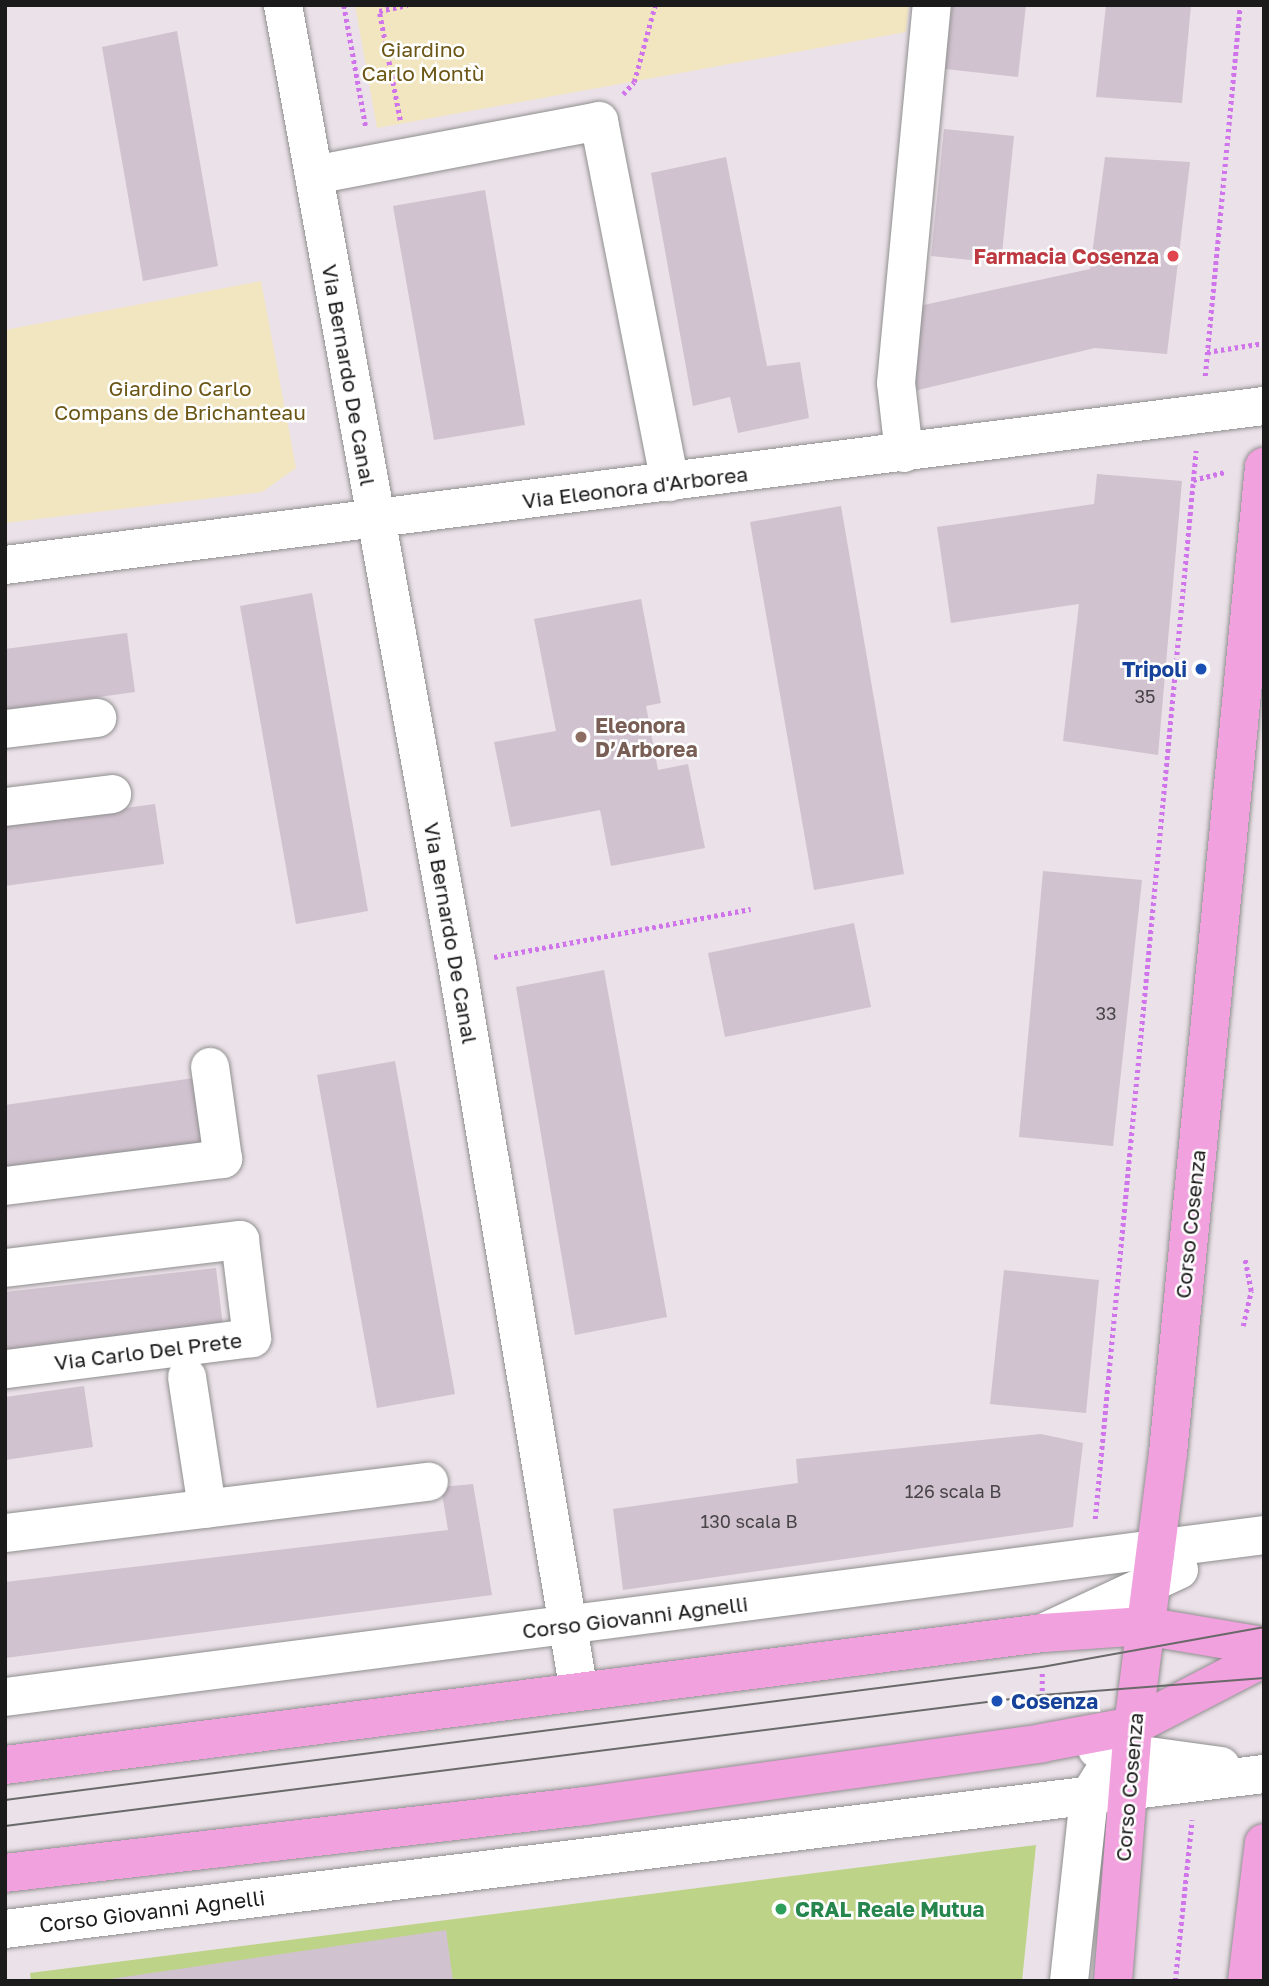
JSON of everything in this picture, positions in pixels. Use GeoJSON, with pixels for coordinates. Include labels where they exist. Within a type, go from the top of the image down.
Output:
{"type":"FeatureCollection","features":[{"type":"Feature","properties":{"kind":"main road","name":"Corso Cosenza"},"geometry":{"type":"LineString","coordinates":[[1113,1981],[1130,1791],[1126,1743],[1168,1453],[1264,467]]}},
{"type":"Feature","properties":{"kind":"main road","name":"Corso Giovanni Agnelli"},"geometry":{"type":"LineString","coordinates":[[5,1765],[1043,1633],[1144,1626],[1264,1646]]}},
{"type":"Feature","properties":{"kind":"main road","name":"Corso Giovanni Agnelli"},"geometry":{"type":"LineString","coordinates":[[5,1873],[585,1806],[1042,1743],[1126,1743],[1264,1658]]}},
{"type":"Feature","properties":{"kind":"main road"},"geometry":{"type":"LineString","coordinates":[[1247,1981],[1264,1843]]}},
{"type":"Feature","properties":{"kind":"street","name":"Via Bernardo De Canal"},"geometry":{"type":"LineString","coordinates":[[283,5],[457,964],[579,1692]]}},
{"type":"Feature","properties":{"kind":"street"},"geometry":{"type":"LineString","coordinates":[[904,453],[896,383],[932,5]]}},
{"type":"Feature","properties":{"kind":"street"},"geometry":{"type":"LineString","coordinates":[[314,175],[599,121],[670,482]]}},
{"type":"Feature","properties":{"kind":"street","name":"Via Eleonora d'Arborea"},"geometry":{"type":"LineString","coordinates":[[5,565],[1264,407]]}},
{"type":"Feature","properties":{"kind":"street"},"geometry":{"type":"LineString","coordinates":[[5,729],[97,718]]}},
{"type":"Feature","properties":{"kind":"street"},"geometry":{"type":"LineString","coordinates":[[5,807],[112,794]]}},
{"type":"Feature","properties":{"kind":"street"},"geometry":{"type":"LineString","coordinates":[[5,1186],[223,1159],[210,1067]]}},
{"type":"Feature","properties":{"kind":"street","name":"Via Carlo Del Prete"},"geometry":{"type":"LineString","coordinates":[[5,1268],[240,1240],[252,1338],[5,1369]]}},
{"type":"Feature","properties":{"kind":"street","name":"Via Carlo Del Prete"},"geometry":{"type":"LineString","coordinates":[[187,1377],[207,1508]]}},
{"type":"Feature","properties":{"kind":"street"},"geometry":{"type":"LineString","coordinates":[[5,1533],[429,1482]]}},
{"type":"Feature","properties":{"kind":"street","name":"Corso Giovanni Agnelli"},"geometry":{"type":"LineString","coordinates":[[1043,1633],[1151,1565],[1264,1535]]}},
{"type":"Feature","properties":{"kind":"street","name":"Corso Giovanni Agnelli"},"geometry":{"type":"LineString","coordinates":[[5,1697],[568,1626],[1151,1565],[1264,1541]]}},
{"type":"Feature","properties":{"kind":"street","name":"Corso Giovanni Agnelli"},"geometry":{"type":"LineString","coordinates":[[1126,1743],[1264,1773]]}},
{"type":"Feature","properties":{"kind":"street","name":"Corso Cosenza"},"geometry":{"type":"LineString","coordinates":[[1069,1981],[1089,1797],[1126,1743]]}},
{"type":"Feature","properties":{"kind":"street","name":"Corso Giovanni Agnelli"},"geometry":{"type":"LineString","coordinates":[[5,1929],[1089,1797],[1264,1773]]}},
{"type":"Feature","properties":{"kind":"street"},"geometry":{"type":"LineString","coordinates":[[585,1806],[590,1857]]}},
{"type":"Feature","properties":{"kind":"street"},"geometry":{"type":"LineString","coordinates":[[1253,1934],[1264,1981]]}},
{"type":"Feature","properties":{"kind":"path"},"geometry":{"type":"LineString","coordinates":[[344,5],[368,135],[379,133]]}},
{"type":"Feature","properties":{"kind":"path"},"geometry":{"type":"LineString","coordinates":[[402,129],[379,8],[407,5]]}},
{"type":"Feature","properties":{"kind":"path"},"geometry":{"type":"LineString","coordinates":[[599,121],[634,82],[655,5]]}},
{"type":"Feature","properties":{"kind":"path"},"geometry":{"type":"LineString","coordinates":[[1240,5],[1207,352],[1264,343]]}},
{"type":"Feature","properties":{"kind":"path"},"geometry":{"type":"LineString","coordinates":[[1094,1530],[1193,480]]}},
{"type":"Feature","properties":{"kind":"path"},"geometry":{"type":"LineString","coordinates":[[457,964],[751,909]]}},
{"type":"Feature","properties":{"kind":"path"},"geometry":{"type":"LineString","coordinates":[[1243,1326],[1251,1291],[1245,1259]]}},
{"type":"Feature","properties":{"kind":"path"},"geometry":{"type":"LineString","coordinates":[[1042,1743],[1043,1633]]}},
{"type":"Feature","properties":{"kind":"path"},"geometry":{"type":"LineString","coordinates":[[1175,1981],[1193,1809]]}},
{"type":"Feature","properties":{"kind":"green space","name":"Giardino Carlo Montù"},"geometry":{"type":"Polygon","coordinates":[[[355,5],[909,5],[906,32],[377,128],[355,5]]]}},
{"type":"Feature","properties":{"kind":"green space","name":"Giardino Carlo Compans de Brichanteau"},"geometry":{"type":"Polygon","coordinates":[[[261,281],[296,468],[262,492],[5,523],[5,330],[261,281]]]}},
{"type":"Feature","properties":{"kind":"green space","name":"CRAL Reale Mutua"},"geometry":{"type":"Polygon","coordinates":[[[1036,1845],[1022,1981],[31,1981],[30,1973],[1036,1845]]]}},
{"type":"Feature","properties":{"kind":"building"},"geometry":{"type":"Polygon","coordinates":[[[952,5],[1026,5],[1018,77],[945,69],[952,5]]]}},
{"type":"Feature","properties":{"kind":"building"},"geometry":{"type":"Polygon","coordinates":[[[1106,5],[1191,5],[1182,103],[1096,97],[1106,5]]]}},
{"type":"Feature","properties":{"kind":"building"},"geometry":{"type":"Polygon","coordinates":[[[177,31],[218,266],[143,281],[102,47],[177,31]]]}},
{"type":"Feature","properties":{"kind":"building"},"geometry":{"type":"Polygon","coordinates":[[[944,129],[1014,136],[1001,263],[931,256],[944,129]]]}},
{"type":"Feature","properties":{"kind":"building"},"geometry":{"type":"Polygon","coordinates":[[[726,157],[767,366],[800,362],[809,418],[738,433],[730,397],[693,406],[651,173],[726,157]]]}},
{"type":"Feature","properties":{"kind":"building"},"geometry":{"type":"Polygon","coordinates":[[[1105,157],[1190,162],[1167,354],[1095,348],[914,391],[919,306],[1090,269],[1105,157]]]}},
{"type":"Feature","properties":{"kind":"building"},"geometry":{"type":"Polygon","coordinates":[[[485,190],[525,425],[434,440],[393,206],[485,190]]]}},
{"type":"Feature","properties":{"kind":"building"},"geometry":{"type":"Polygon","coordinates":[[[1097,474],[1182,481],[1158,755],[1063,741],[1079,604],[951,623],[937,527],[1094,504],[1097,474]]]}},
{"type":"Feature","properties":{"kind":"building"},"geometry":{"type":"Polygon","coordinates":[[[841,506],[904,874],[814,890],[750,522],[841,506]]]}},
{"type":"Feature","properties":{"kind":"building"},"geometry":{"type":"Polygon","coordinates":[[[312,593],[368,911],[296,924],[240,606],[312,593]]]}},
{"type":"Feature","properties":{"kind":"building"},"geometry":{"type":"Polygon","coordinates":[[[641,599],[661,703],[646,706],[658,770],[688,764],[705,848],[611,866],[600,810],[511,827],[494,742],[556,731],[534,619],[641,599]]]}},
{"type":"Feature","properties":{"kind":"building"},"geometry":{"type":"Polygon","coordinates":[[[127,633],[135,692],[5,710],[5,649],[127,633]]]}},
{"type":"Feature","properties":{"kind":"building"},"geometry":{"type":"Polygon","coordinates":[[[155,804],[164,864],[5,886],[5,824],[155,804]]]}},
{"type":"Feature","properties":{"kind":"building"},"geometry":{"type":"Polygon","coordinates":[[[1043,871],[1142,880],[1113,1146],[1019,1137],[1043,871]]]}},
{"type":"Feature","properties":{"kind":"building"},"geometry":{"type":"Polygon","coordinates":[[[854,923],[871,1007],[725,1037],[708,953],[854,923]]]}},
{"type":"Feature","properties":{"kind":"building"},"geometry":{"type":"Polygon","coordinates":[[[604,970],[667,1317],[575,1335],[516,987],[604,970]]]}},
{"type":"Feature","properties":{"kind":"building"},"geometry":{"type":"Polygon","coordinates":[[[395,1061],[455,1394],[377,1408],[317,1075],[395,1061]]]}},
{"type":"Feature","properties":{"kind":"building"},"geometry":{"type":"Polygon","coordinates":[[[194,1078],[204,1144],[5,1173],[5,1105],[194,1078]]]}},
{"type":"Feature","properties":{"kind":"building"},"geometry":{"type":"Polygon","coordinates":[[[216,1268],[223,1326],[5,1350],[5,1292],[216,1268]]]}},
{"type":"Feature","properties":{"kind":"building"},"geometry":{"type":"Polygon","coordinates":[[[1004,1270],[1099,1280],[1086,1413],[990,1404],[1004,1270]]]}},
{"type":"Feature","properties":{"kind":"building"},"geometry":{"type":"Polygon","coordinates":[[[84,1386],[93,1447],[5,1460],[5,1397],[84,1386]]]}},
{"type":"Feature","properties":{"kind":"building"},"geometry":{"type":"Polygon","coordinates":[[[1041,1434],[1083,1443],[1073,1527],[623,1590],[613,1509],[798,1483],[796,1459],[1041,1434]]]}},
{"type":"Feature","properties":{"kind":"building"},"geometry":{"type":"Polygon","coordinates":[[[473,1484],[492,1595],[5,1658],[5,1582],[448,1530],[441,1487],[473,1484]]]}},
{"type":"Feature","properties":{"kind":"building"},"geometry":{"type":"Polygon","coordinates":[[[446,1930],[453,1981],[110,1981],[110,1979],[446,1930]]]}},
{"type":"Feature","properties":{"kind":"tram line"},"geometry":{"type":"LineString","coordinates":[[5,1800],[1042,1667],[1264,1627]]}},
{"type":"Feature","properties":{"kind":"tram line"},"geometry":{"type":"LineString","coordinates":[[5,1826],[1042,1695],[1264,1678]]}},
{"type":"Feature","properties":{"kind":"place","name":"Farmacia Cosenza"},"geometry":{"type":"Point","coordinates":[1173,256]}},
{"type":"Feature","properties":{"kind":"place","name":"Tripoli"},"geometry":{"type":"Point","coordinates":[1201,669]}},
{"type":"Feature","properties":{"kind":"place","name":"Eleonora D’Arborea"},"geometry":{"type":"Point","coordinates":[581,737]}},
{"type":"Feature","properties":{"kind":"place","name":"Cosenza"},"geometry":{"type":"Point","coordinates":[997,1701]}},
{"type":"Feature","properties":{"kind":"place","name":"CRAL Reale Mutua"},"geometry":{"type":"Point","coordinates":[781,1909]}}]}
